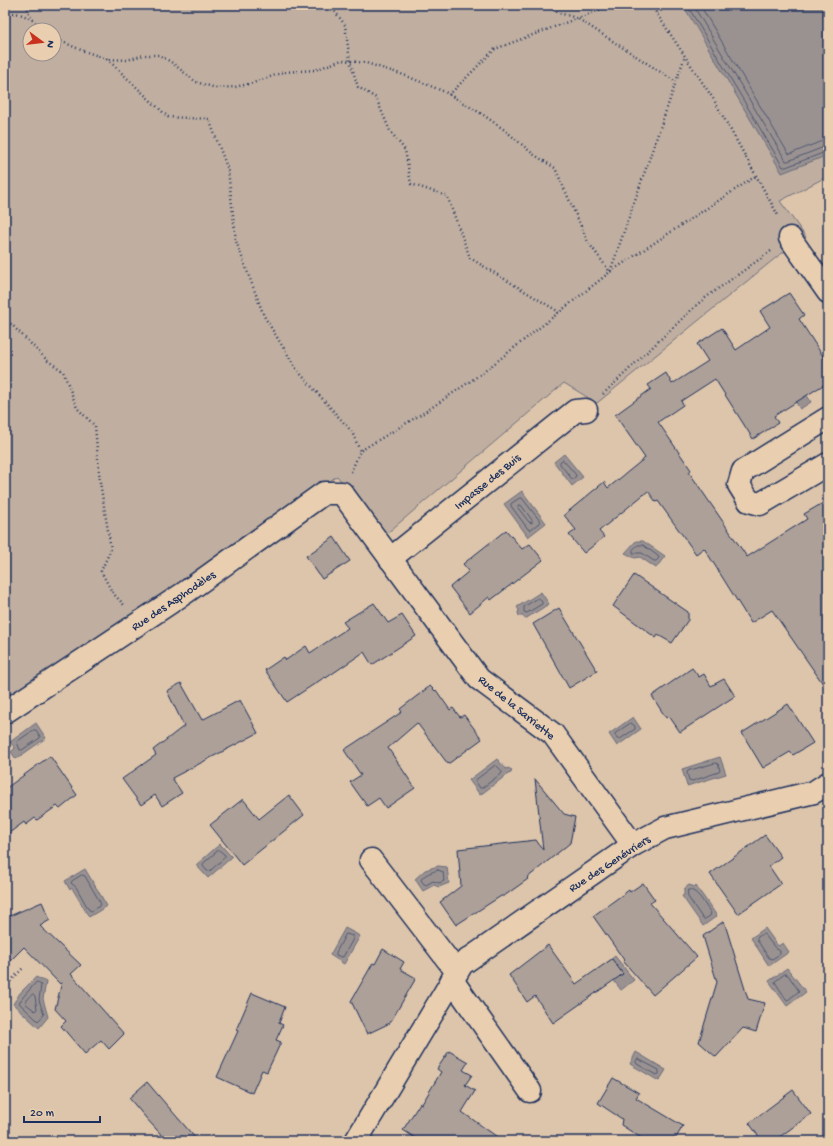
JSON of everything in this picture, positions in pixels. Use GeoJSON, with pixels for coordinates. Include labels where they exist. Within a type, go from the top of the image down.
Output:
{"type":"FeatureCollection","features":[{"type":"Feature","properties":{"kind":"street"},"geometry":{"type":"LineString","coordinates":[[790,238],[828,292]]}},
{"type":"Feature","properties":{"kind":"street","name":"Impasse des Buis"},"geometry":{"type":"LineString","coordinates":[[390,559],[575,411],[586,410]]}},
{"type":"Feature","properties":{"kind":"street"},"geometry":{"type":"LineString","coordinates":[[828,418],[743,471],[739,485],[749,501],[760,504],[828,464]]}},
{"type":"Feature","properties":{"kind":"street","name":"Rue des Asphodèles"},"geometry":{"type":"LineString","coordinates":[[5,712],[186,592],[324,493],[342,493]]}},
{"type":"Feature","properties":{"kind":"street","name":"Rue de la Sarriette"},"geometry":{"type":"LineString","coordinates":[[342,493],[479,679],[553,734],[634,845]]}},
{"type":"Feature","properties":{"kind":"street","name":"Rue des Genévriers"},"geometry":{"type":"LineString","coordinates":[[356,1141],[462,964],[634,845],[665,828],[814,792],[828,783]]}},
{"type":"Feature","properties":{"kind":"street"},"geometry":{"type":"LineString","coordinates":[[371,860],[454,976],[530,1091]]}},
{"type":"Feature","properties":{"kind":"path"},"geometry":{"type":"LineString","coordinates":[[26,5],[31,19]]}},
{"type":"Feature","properties":{"kind":"path"},"geometry":{"type":"LineString","coordinates":[[330,5],[345,25],[350,61],[358,87],[376,98],[390,131],[405,150],[411,184],[447,196],[470,258],[559,312]]}},
{"type":"Feature","properties":{"kind":"path"},"geometry":{"type":"LineString","coordinates":[[546,5],[559,13],[577,18],[676,82]]}},
{"type":"Feature","properties":{"kind":"path"},"geometry":{"type":"LineString","coordinates":[[449,95],[495,49],[612,5]]}},
{"type":"Feature","properties":{"kind":"path"},"geometry":{"type":"LineString","coordinates":[[586,410],[701,301],[790,238],[714,100],[651,5]]}},
{"type":"Feature","properties":{"kind":"path"},"geometry":{"type":"LineString","coordinates":[[657,14],[670,5]]}},
{"type":"Feature","properties":{"kind":"path"},"geometry":{"type":"LineString","coordinates":[[5,13],[16,12],[35,22]]}},
{"type":"Feature","properties":{"kind":"path"},"geometry":{"type":"LineString","coordinates":[[62,42],[107,59],[127,60],[144,55],[159,55],[171,62],[196,82],[216,88],[235,87],[253,83],[284,72],[314,70],[342,60],[366,63],[404,75],[449,95],[482,114],[506,131],[533,154],[555,168],[588,242],[610,272]]}},
{"type":"Feature","properties":{"kind":"path"},"geometry":{"type":"LineString","coordinates":[[610,272],[685,56]]}},
{"type":"Feature","properties":{"kind":"path"},"geometry":{"type":"LineString","coordinates":[[107,59],[168,117],[209,119],[228,170],[236,241],[264,316],[297,370],[352,432],[360,451]]}},
{"type":"Feature","properties":{"kind":"path"},"geometry":{"type":"LineString","coordinates":[[342,493],[360,451],[424,412],[481,374],[610,272],[756,176]]}},
{"type":"Feature","properties":{"kind":"path"},"geometry":{"type":"LineString","coordinates":[[5,318],[48,361],[63,371],[77,408],[95,426],[100,482],[111,549],[101,571],[112,592],[140,623]]}},
{"type":"Feature","properties":{"kind":"path"},"geometry":{"type":"LineString","coordinates":[[5,987],[23,968]]}},
{"type":"Feature","properties":{"kind":"shaded area"},"geometry":{"type":"Polygon","coordinates":[[[5,5],[828,5],[828,176],[780,201],[806,237],[778,256],[597,403],[564,383],[385,535],[337,476],[5,703],[5,5]]]}},
{"type":"Feature","properties":{"kind":"water"},"geometry":{"type":"Polygon","coordinates":[[[683,5],[828,5],[828,155],[782,173],[683,5]]]}},
{"type":"Feature","properties":{"kind":"water"},"geometry":{"type":"Polygon","coordinates":[[[797,379],[811,402],[800,409],[786,386],[797,379]]]}},
{"type":"Feature","properties":{"kind":"water"},"geometry":{"type":"Polygon","coordinates":[[[564,454],[583,477],[572,486],[554,462],[564,454]]]}},
{"type":"Feature","properties":{"kind":"water"},"geometry":{"type":"Polygon","coordinates":[[[522,491],[546,523],[528,537],[504,504],[522,491]]]}},
{"type":"Feature","properties":{"kind":"water"},"geometry":{"type":"Polygon","coordinates":[[[636,541],[643,541],[665,556],[656,568],[640,557],[635,558],[625,553],[636,541]]]}},
{"type":"Feature","properties":{"kind":"water"},"geometry":{"type":"Polygon","coordinates":[[[541,592],[549,604],[525,619],[523,616],[519,616],[519,610],[517,607],[541,592]]]}},
{"type":"Feature","properties":{"kind":"water"},"geometry":{"type":"Polygon","coordinates":[[[633,717],[641,729],[617,746],[609,734],[633,717]]]}},
{"type":"Feature","properties":{"kind":"water"},"geometry":{"type":"Polygon","coordinates":[[[36,723],[46,738],[16,759],[11,752],[15,748],[10,742],[36,723]]]}},
{"type":"Feature","properties":{"kind":"water"},"geometry":{"type":"Polygon","coordinates":[[[720,757],[726,774],[687,786],[682,769],[720,757]]]}},
{"type":"Feature","properties":{"kind":"water"},"geometry":{"type":"Polygon","coordinates":[[[497,759],[506,769],[508,768],[512,770],[511,773],[480,795],[469,780],[497,759]]]}},
{"type":"Feature","properties":{"kind":"water"},"geometry":{"type":"Polygon","coordinates":[[[220,844],[232,857],[208,878],[196,865],[220,844]]]}},
{"type":"Feature","properties":{"kind":"water"},"geometry":{"type":"Polygon","coordinates":[[[438,866],[447,867],[449,883],[439,887],[434,885],[423,891],[415,879],[425,870],[438,866]]]}},
{"type":"Feature","properties":{"kind":"water"},"geometry":{"type":"Polygon","coordinates":[[[85,869],[107,906],[89,917],[72,888],[70,890],[65,881],[85,869]]]}},
{"type":"Feature","properties":{"kind":"water"},"geometry":{"type":"Polygon","coordinates":[[[689,885],[696,886],[717,916],[703,926],[682,896],[684,895],[684,889],[689,885]]]}},
{"type":"Feature","properties":{"kind":"water"},"geometry":{"type":"Polygon","coordinates":[[[345,928],[360,936],[344,964],[330,955],[345,928]]]}},
{"type":"Feature","properties":{"kind":"water"},"geometry":{"type":"Polygon","coordinates":[[[765,928],[778,946],[783,943],[789,952],[769,966],[751,938],[765,928]]]}},
{"type":"Feature","properties":{"kind":"water"},"geometry":{"type":"Polygon","coordinates":[[[615,956],[634,980],[621,990],[603,966],[615,956]]]}},
{"type":"Feature","properties":{"kind":"water"},"geometry":{"type":"Polygon","coordinates":[[[787,968],[806,992],[787,1006],[769,981],[787,968]]]}},
{"type":"Feature","properties":{"kind":"water"},"geometry":{"type":"Polygon","coordinates":[[[36,977],[46,982],[43,999],[48,1017],[39,1028],[13,1004],[20,993],[36,977]]]}},
{"type":"Feature","properties":{"kind":"water"},"geometry":{"type":"Polygon","coordinates":[[[636,1052],[666,1070],[659,1081],[630,1064],[636,1052]]]}},
{"type":"Feature","properties":{"kind":"building"},"geometry":{"type":"Polygon","coordinates":[[[789,293],[804,315],[799,319],[828,364],[828,382],[774,416],[778,423],[753,439],[715,379],[681,401],[683,405],[658,422],[691,470],[689,472],[747,557],[807,519],[804,514],[828,500],[828,691],[772,610],[751,623],[704,548],[696,554],[658,501],[656,502],[648,491],[599,531],[604,537],[584,553],[569,535],[576,530],[564,515],[604,482],[608,488],[645,458],[615,415],[651,389],[648,385],[666,373],[672,384],[708,361],[697,344],[722,328],[736,350],[770,327],[760,311],[789,293]]]}},
{"type":"Feature","properties":{"kind":"building"},"geometry":{"type":"Polygon","coordinates":[[[506,530],[522,549],[530,544],[543,560],[491,600],[489,597],[470,613],[450,587],[469,571],[463,564],[506,530]]]}},
{"type":"Feature","properties":{"kind":"building"},"geometry":{"type":"Polygon","coordinates":[[[334,537],[350,561],[322,579],[306,556],[334,537]]]}},
{"type":"Feature","properties":{"kind":"building"},"geometry":{"type":"Polygon","coordinates":[[[634,575],[688,612],[688,620],[672,643],[658,635],[656,638],[613,606],[634,575]]]}},
{"type":"Feature","properties":{"kind":"building"},"geometry":{"type":"Polygon","coordinates":[[[374,603],[388,623],[402,615],[416,636],[372,665],[364,652],[287,702],[265,670],[284,657],[286,660],[306,646],[310,653],[348,628],[343,622],[374,603]]]}},
{"type":"Feature","properties":{"kind":"building"},"geometry":{"type":"Polygon","coordinates":[[[559,608],[597,671],[569,688],[533,624],[559,608]]]}},
{"type":"Feature","properties":{"kind":"building"},"geometry":{"type":"Polygon","coordinates":[[[692,668],[699,677],[704,674],[711,686],[724,679],[735,696],[680,732],[669,716],[666,718],[652,696],[692,668]]]}},
{"type":"Feature","properties":{"kind":"building"},"geometry":{"type":"Polygon","coordinates":[[[181,683],[202,720],[240,700],[258,733],[172,778],[182,793],[162,806],[155,795],[141,805],[122,779],[156,755],[153,750],[184,726],[167,691],[181,683]]]}},
{"type":"Feature","properties":{"kind":"building"},"geometry":{"type":"Polygon","coordinates":[[[430,686],[435,691],[436,690],[450,710],[453,708],[460,717],[464,715],[482,739],[448,764],[417,723],[388,748],[415,788],[386,808],[379,798],[367,806],[350,782],[361,775],[344,750],[402,712],[400,709],[430,686]]]}},
{"type":"Feature","properties":{"kind":"building"},"geometry":{"type":"Polygon","coordinates":[[[788,704],[813,743],[793,755],[790,752],[763,768],[742,733],[788,704]]]}},
{"type":"Feature","properties":{"kind":"building"},"geometry":{"type":"Polygon","coordinates":[[[50,756],[77,795],[60,809],[57,806],[37,820],[35,818],[26,825],[24,822],[5,836],[5,789],[50,756]]]}},
{"type":"Feature","properties":{"kind":"building"},"geometry":{"type":"Polygon","coordinates":[[[535,779],[564,814],[575,817],[570,843],[527,878],[528,879],[504,896],[501,896],[456,925],[440,902],[461,886],[458,849],[536,840],[543,850],[535,779]]]}},
{"type":"Feature","properties":{"kind":"building"},"geometry":{"type":"Polygon","coordinates":[[[289,795],[304,815],[242,865],[210,825],[243,799],[259,819],[289,795]]]}},
{"type":"Feature","properties":{"kind":"building"},"geometry":{"type":"Polygon","coordinates":[[[765,835],[781,857],[769,866],[781,884],[738,914],[710,874],[765,835]]]}},
{"type":"Feature","properties":{"kind":"building"},"geometry":{"type":"Polygon","coordinates":[[[643,883],[655,900],[650,903],[697,957],[653,995],[623,961],[624,960],[593,916],[629,890],[630,892],[643,883]]]}},
{"type":"Feature","properties":{"kind":"building"},"geometry":{"type":"Polygon","coordinates":[[[42,902],[50,920],[40,926],[81,965],[71,974],[124,1034],[109,1049],[101,1040],[85,1054],[61,1026],[66,1021],[55,1009],[62,982],[60,984],[24,947],[5,966],[5,918],[42,902]]]}},
{"type":"Feature","properties":{"kind":"building"},"geometry":{"type":"Polygon","coordinates":[[[724,921],[748,999],[765,1003],[756,1032],[743,1028],[716,1057],[699,1042],[717,982],[703,936],[724,921]]]}},
{"type":"Feature","properties":{"kind":"building"},"geometry":{"type":"Polygon","coordinates":[[[548,945],[576,984],[612,959],[623,974],[553,1023],[535,996],[527,1002],[509,975],[548,945]]]}},
{"type":"Feature","properties":{"kind":"building"},"geometry":{"type":"Polygon","coordinates":[[[383,949],[404,962],[400,969],[416,978],[390,1023],[367,1034],[351,1001],[383,949]]]}},
{"type":"Feature","properties":{"kind":"building"},"geometry":{"type":"Polygon","coordinates":[[[252,993],[285,1007],[279,1023],[283,1025],[276,1040],[281,1042],[267,1072],[262,1070],[252,1093],[217,1077],[238,1031],[236,1030],[252,993]]]}},
{"type":"Feature","properties":{"kind":"building"},"geometry":{"type":"Polygon","coordinates":[[[449,1051],[468,1062],[463,1070],[472,1075],[465,1085],[475,1091],[462,1112],[503,1141],[420,1141],[403,1130],[420,1103],[422,1104],[441,1072],[437,1069],[449,1051]]]}},
{"type":"Feature","properties":{"kind":"building"},"geometry":{"type":"Polygon","coordinates":[[[613,1078],[639,1093],[636,1098],[683,1126],[674,1141],[646,1141],[621,1125],[622,1119],[598,1103],[613,1078]]]}},
{"type":"Feature","properties":{"kind":"building"},"geometry":{"type":"Polygon","coordinates":[[[147,1082],[198,1141],[167,1141],[146,1118],[129,1098],[147,1082]]]}},
{"type":"Feature","properties":{"kind":"building"},"geometry":{"type":"Polygon","coordinates":[[[793,1090],[811,1114],[774,1141],[762,1141],[749,1123],[793,1090]]]}}]}
